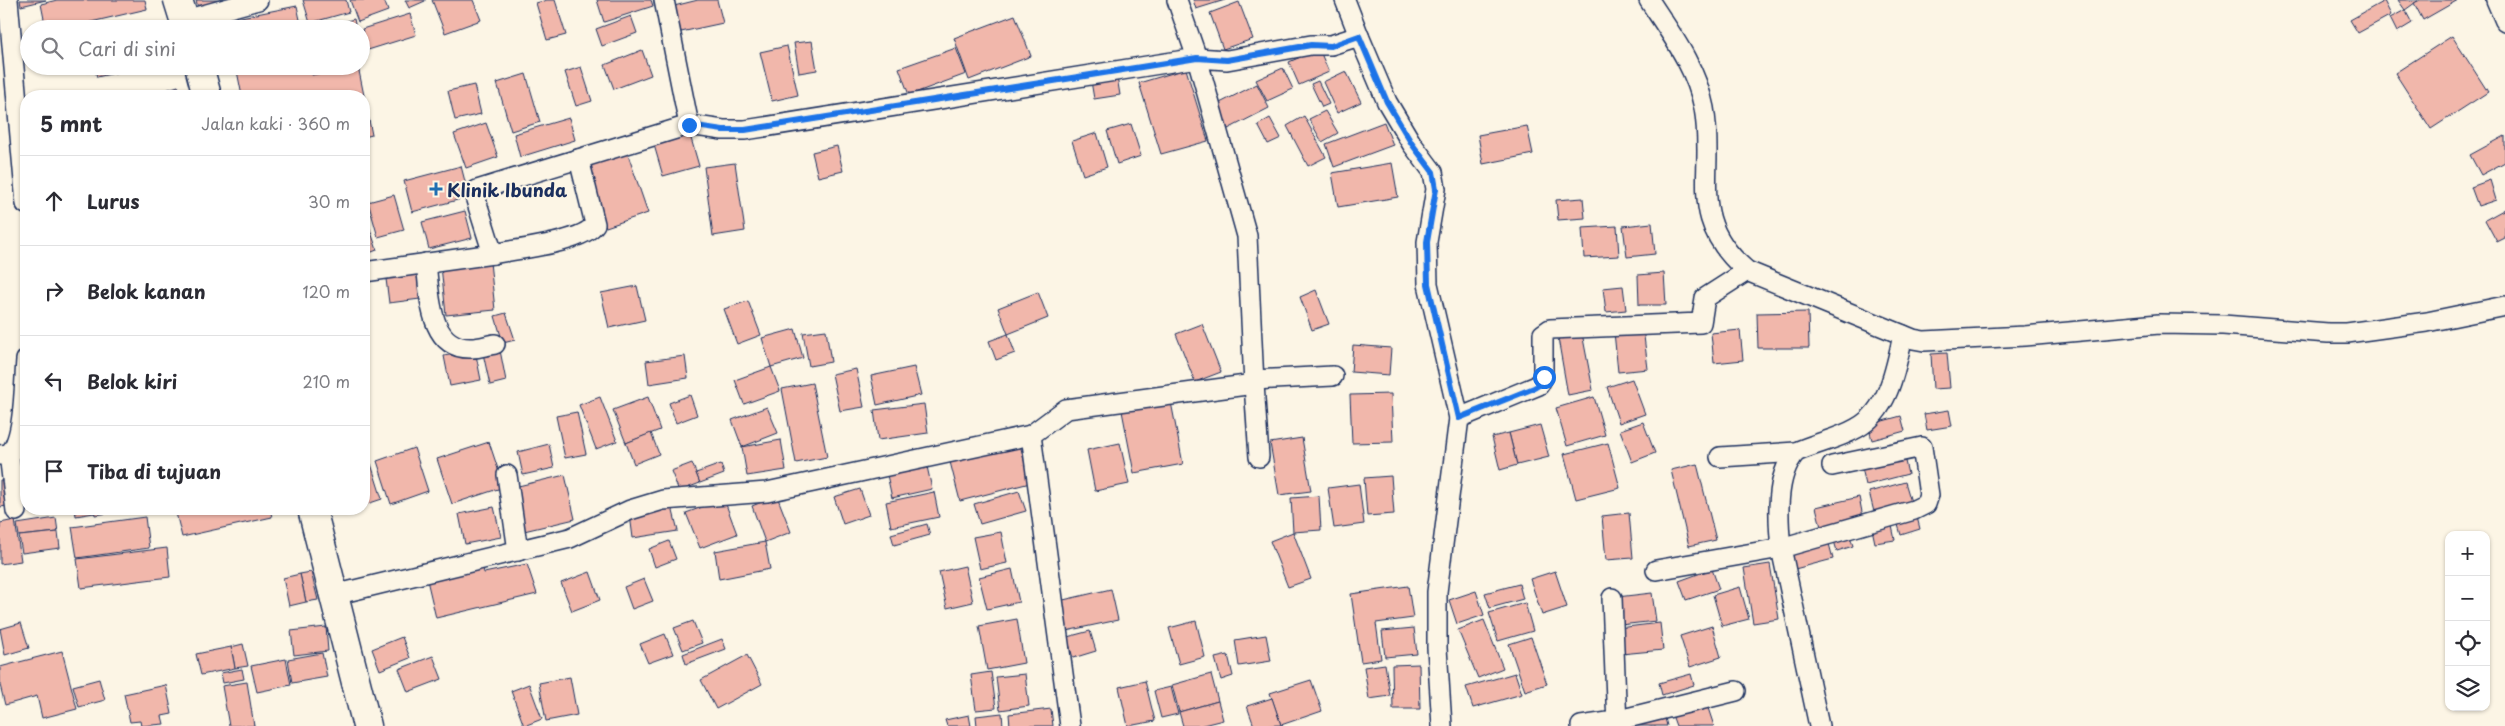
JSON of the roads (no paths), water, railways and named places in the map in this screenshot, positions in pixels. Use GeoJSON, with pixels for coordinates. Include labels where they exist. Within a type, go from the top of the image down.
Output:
{"type":"FeatureCollection","features":[{"type":"Feature","properties":{"kind":"main road"},"geometry":{"type":"LineString","coordinates":[[201,75],[205,90]]}},
{"type":"Feature","properties":{"kind":"main road"},"geometry":{"type":"LineString","coordinates":[[314,515],[367,726]]}},
{"type":"Feature","properties":{"kind":"street"},"geometry":{"type":"LineString","coordinates":[[8,0],[20,136]]}},
{"type":"Feature","properties":{"kind":"street"},"geometry":{"type":"LineString","coordinates":[[184,16],[258,0]]}},
{"type":"Feature","properties":{"kind":"street"},"geometry":{"type":"LineString","coordinates":[[664,0],[689,125]]}},
{"type":"Feature","properties":{"kind":"street"},"geometry":{"type":"LineString","coordinates":[[1177,0],[1197,58],[1247,236],[1259,457]]}},
{"type":"Feature","properties":{"kind":"street"},"geometry":{"type":"LineString","coordinates":[[1345,0],[1387,102],[1407,136],[1433,172],[1436,189],[1427,242],[1428,284],[1459,418],[1437,592],[1437,648],[1442,726]]}},
{"type":"Feature","properties":{"kind":"street"},"geometry":{"type":"LineString","coordinates":[[1649,0],[1690,65],[1700,91],[1704,110],[1705,188],[1712,226],[1729,254],[1747,271],[1903,335],[1924,340],[2182,324],[2347,333],[2427,322],[2505,306]]}},
{"type":"Feature","properties":{"kind":"street"},"geometry":{"type":"LineString","coordinates":[[2496,0],[2505,21]]}},
{"type":"Feature","properties":{"kind":"street"},"geometry":{"type":"LineString","coordinates":[[493,254],[476,200],[477,190],[689,125],[723,130],[745,130],[1197,58],[1227,60],[1311,45],[1331,46],[1359,36]]}},
{"type":"Feature","properties":{"kind":"street"},"geometry":{"type":"LineString","coordinates":[[370,271],[493,254],[572,238],[592,229],[595,224],[579,159]]}},
{"type":"Feature","properties":{"kind":"street"},"geometry":{"type":"LineString","coordinates":[[426,263],[434,322],[438,331],[458,346],[472,349],[495,344]]}},
{"type":"Feature","properties":{"kind":"street"},"geometry":{"type":"LineString","coordinates":[[1459,418],[1539,385],[1544,377],[1543,334],[1550,329],[1702,323],[1706,298],[1747,271]]}},
{"type":"Feature","properties":{"kind":"street"},"geometry":{"type":"LineString","coordinates":[[1720,457],[1796,452],[1843,435],[1873,417],[1892,379],[1903,335]]}},
{"type":"Feature","properties":{"kind":"street"},"geometry":{"type":"LineString","coordinates":[[334,596],[570,538],[630,510],[663,500],[767,492],[1031,436],[1066,409],[1254,382],[1333,376]]}},
{"type":"Feature","properties":{"kind":"street"},"geometry":{"type":"LineString","coordinates":[[16,512],[5,455],[14,450],[20,429]]}},
{"type":"Feature","properties":{"kind":"street"},"geometry":{"type":"LineString","coordinates":[[1031,436],[1070,726]]}},
{"type":"Feature","properties":{"kind":"street"},"geometry":{"type":"LineString","coordinates":[[1656,570],[1781,548],[1914,510],[1926,504],[1929,495],[1922,447],[1832,466]]}},
{"type":"Feature","properties":{"kind":"street"},"geometry":{"type":"LineString","coordinates":[[1796,452],[1788,463],[1781,496],[1781,548],[1819,726]]}},
{"type":"Feature","properties":{"kind":"street"},"geometry":{"type":"LineString","coordinates":[[507,475],[518,551]]}},
{"type":"Feature","properties":{"kind":"street"},"geometry":{"type":"LineString","coordinates":[[1612,598],[1616,723]]}},
{"type":"Feature","properties":{"kind":"street"},"geometry":{"type":"LineString","coordinates":[[1581,726],[1616,723],[1736,691]]}},
{"type":"Feature","properties":{"kind":"place","name":"Klinik Ibunda"},"geometry":{"type":"Point","coordinates":[436,189]}}]}
